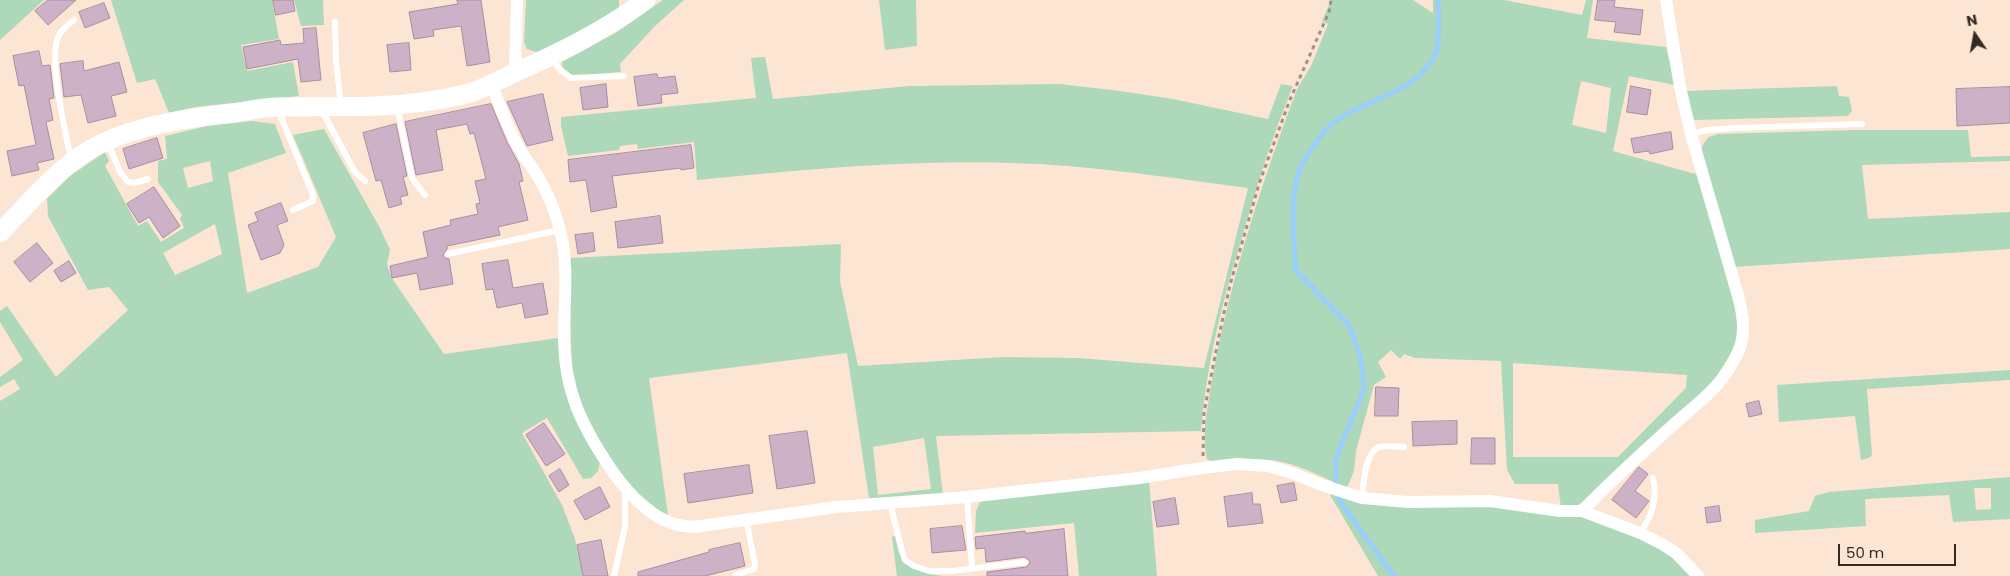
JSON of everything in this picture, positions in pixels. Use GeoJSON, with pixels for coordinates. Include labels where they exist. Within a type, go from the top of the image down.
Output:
{"type":"FeatureCollection","features":[{"type":"Feature","properties":{"kind":"street"},"geometry":{"type":"LineString","coordinates":[[514,73],[517,0]]}},
{"type":"Feature","properties":{"kind":"street"},"geometry":{"type":"LineString","coordinates":[[0,233],[72,163],[91,149],[108,141],[171,122],[276,107],[320,108],[396,105],[429,101],[472,92],[551,56],[614,23],[646,0]]}},
{"type":"Feature","properties":{"kind":"street"},"geometry":{"type":"LineString","coordinates":[[1582,512],[1675,423],[1711,392],[1722,379],[1739,350],[1744,319],[1691,134],[1680,86],[1666,0]]}},
{"type":"Feature","properties":{"kind":"street"},"geometry":{"type":"LineString","coordinates":[[491,84],[518,147],[538,175],[560,230],[565,256],[564,338],[572,398],[588,432],[625,489],[654,512],[675,524],[694,527],[837,506],[967,497],[1139,478],[1237,464],[1268,466],[1362,498],[1408,502],[1490,501],[1560,511],[1582,512],[1640,533],[1676,553],[1698,576]]}},
{"type":"Feature","properties":{"kind":"lane"},"geometry":{"type":"LineString","coordinates":[[72,163],[63,119],[54,55],[59,34],[74,20]]}},
{"type":"Feature","properties":{"kind":"lane"},"geometry":{"type":"LineString","coordinates":[[336,22],[336,61],[341,107]]}},
{"type":"Feature","properties":{"kind":"lane"},"geometry":{"type":"LineString","coordinates":[[551,56],[559,69],[571,78],[624,76]]}},
{"type":"Feature","properties":{"kind":"lane"},"geometry":{"type":"LineString","coordinates":[[396,105],[412,178],[425,195]]}},
{"type":"Feature","properties":{"kind":"lane"},"geometry":{"type":"LineString","coordinates":[[276,107],[312,195],[313,202],[294,210]]}},
{"type":"Feature","properties":{"kind":"lane"},"geometry":{"type":"LineString","coordinates":[[320,108],[355,172],[365,181]]}},
{"type":"Feature","properties":{"kind":"lane"},"geometry":{"type":"LineString","coordinates":[[1691,134],[1725,128],[1862,124]]}},
{"type":"Feature","properties":{"kind":"lane"},"geometry":{"type":"LineString","coordinates":[[108,141],[120,172],[128,182],[134,183],[148,178]]}},
{"type":"Feature","properties":{"kind":"lane"},"geometry":{"type":"LineString","coordinates":[[448,254],[560,230]]}},
{"type":"Feature","properties":{"kind":"lane"},"geometry":{"type":"LineString","coordinates":[[1362,498],[1368,460],[1372,452],[1378,447],[1404,447]]}},
{"type":"Feature","properties":{"kind":"lane"},"geometry":{"type":"LineString","coordinates":[[1640,533],[1649,520],[1654,508],[1656,489],[1653,478]]}},
{"type":"Feature","properties":{"kind":"lane"},"geometry":{"type":"LineString","coordinates":[[614,576],[626,527],[625,489]]}},
{"type":"Feature","properties":{"kind":"lane"},"geometry":{"type":"LineString","coordinates":[[967,497],[972,567]]}},
{"type":"Feature","properties":{"kind":"lane"},"geometry":{"type":"LineString","coordinates":[[890,503],[896,532],[906,560],[914,566],[929,571],[952,571],[972,567],[1025,562]]}},
{"type":"Feature","properties":{"kind":"lane"},"geometry":{"type":"LineString","coordinates":[[735,574],[754,569],[746,520]]}},
{"type":"Feature","properties":{"kind":"path"},"geometry":{"type":"LineString","coordinates":[[1202,468],[1204,412],[1230,285],[1258,184],[1289,102],[1329,12],[1331,0]]}},
{"type":"Feature","properties":{"kind":"green space"},"geometry":{"type":"Polygon","coordinates":[[[0,0],[44,0],[0,40],[0,0]]]}},
{"type":"Feature","properties":{"kind":"green space"},"geometry":{"type":"Polygon","coordinates":[[[111,0],[272,0],[279,39],[241,45],[247,71],[293,62],[299,96],[195,107],[169,113],[155,79],[137,83],[111,0]]]}},
{"type":"Feature","properties":{"kind":"green space"},"geometry":{"type":"Polygon","coordinates":[[[294,0],[323,0],[324,25],[301,26],[294,0]]]}},
{"type":"Feature","properties":{"kind":"green space"},"geometry":{"type":"Polygon","coordinates":[[[526,0],[619,0],[619,10],[542,51],[536,52],[527,49],[524,42],[526,0]]]}},
{"type":"Feature","properties":{"kind":"green space"},"geometry":{"type":"Polygon","coordinates":[[[663,0],[684,0],[654,27],[620,64],[621,72],[571,76],[564,70],[562,62],[617,32],[663,0]]]}},
{"type":"Feature","properties":{"kind":"green space"},"geometry":{"type":"Polygon","coordinates":[[[879,0],[916,0],[917,46],[885,50],[879,0]]]}},
{"type":"Feature","properties":{"kind":"green space"},"geometry":{"type":"Polygon","coordinates":[[[1331,0],[1413,0],[1433,13],[1433,0],[1504,0],[1582,15],[1586,0],[1593,0],[1587,38],[1666,47],[1675,85],[1629,76],[1613,151],[1699,175],[1739,323],[1736,345],[1709,389],[1587,500],[1578,505],[1561,508],[1558,484],[1515,484],[1507,470],[1501,361],[1415,358],[1404,354],[1400,359],[1391,350],[1378,362],[1386,377],[1374,385],[1356,451],[1354,471],[1347,488],[1307,470],[1282,462],[1256,460],[1212,462],[1207,459],[1205,430],[1207,409],[1219,345],[1236,275],[1267,172],[1291,105],[1297,89],[1311,66],[1328,24],[1322,21],[1331,0]],[[1581,81],[1572,125],[1606,133],[1611,88],[1581,81]],[[1513,363],[1513,457],[1618,457],[1686,388],[1687,375],[1513,363]]]}},
{"type":"Feature","properties":{"kind":"green space"},"geometry":{"type":"Polygon","coordinates":[[[765,57],[773,99],[909,86],[1060,84],[1173,99],[1268,119],[1281,84],[1293,86],[1252,202],[1227,288],[1211,359],[1201,431],[936,436],[943,495],[869,498],[847,353],[649,378],[668,515],[662,513],[630,487],[608,457],[578,399],[572,376],[569,258],[841,244],[840,281],[858,366],[1003,357],[1078,358],[1204,368],[1248,188],[1090,168],[975,162],[789,171],[697,180],[694,142],[638,149],[637,144],[620,146],[619,150],[568,156],[561,126],[561,117],[756,98],[751,58],[765,57]],[[924,438],[873,447],[878,495],[931,489],[924,438]]]}},
{"type":"Feature","properties":{"kind":"green space"},"geometry":{"type":"Polygon","coordinates":[[[1837,86],[1839,96],[1849,97],[1852,111],[1848,116],[1694,120],[1685,91],[1837,86]]]}},
{"type":"Feature","properties":{"kind":"green space"},"geometry":{"type":"Polygon","coordinates":[[[252,121],[275,124],[286,153],[228,173],[247,293],[318,267],[336,237],[293,135],[324,129],[380,228],[390,250],[387,264],[391,277],[444,354],[558,338],[600,462],[598,471],[591,478],[583,479],[547,418],[522,433],[562,505],[575,539],[583,576],[0,576],[0,401],[20,389],[14,379],[0,387],[0,377],[23,360],[0,322],[0,311],[7,306],[56,377],[128,310],[109,287],[88,290],[48,216],[47,199],[70,176],[105,152],[109,161],[105,166],[138,226],[147,221],[161,242],[184,228],[180,218],[182,215],[158,182],[158,161],[167,159],[165,136],[207,126],[252,121]],[[210,161],[183,168],[188,188],[213,181],[210,161]],[[215,224],[163,253],[175,275],[222,254],[215,224]]]}},
{"type":"Feature","properties":{"kind":"green space"},"geometry":{"type":"Polygon","coordinates":[[[1854,130],[1968,130],[1971,157],[2010,156],[2010,161],[1862,165],[1868,219],[2010,212],[2010,249],[1733,267],[1700,152],[1709,137],[1718,134],[1854,130]]]}},
{"type":"Feature","properties":{"kind":"green space"},"geometry":{"type":"Polygon","coordinates":[[[2010,370],[2010,380],[1867,389],[1872,455],[1861,460],[1855,416],[1779,422],[1777,385],[2010,370]]]}},
{"type":"Feature","properties":{"kind":"green space"},"geometry":{"type":"Polygon","coordinates":[[[2010,477],[2010,519],[1953,522],[1949,495],[1865,499],[1866,526],[1755,533],[1755,520],[1809,511],[1815,496],[1829,492],[2010,477]],[[1974,488],[1976,510],[1991,509],[1991,488],[1974,488]]]}},
{"type":"Feature","properties":{"kind":"green space"},"geometry":{"type":"Polygon","coordinates":[[[1149,481],[1157,576],[1079,576],[1074,523],[975,533],[976,511],[980,502],[989,499],[1149,481]]]}},
{"type":"Feature","properties":{"kind":"green space"},"geometry":{"type":"Polygon","coordinates":[[[1333,493],[1478,505],[1588,517],[1663,548],[1694,576],[1378,576],[1330,495],[1333,493]]]}},
{"type":"Feature","properties":{"kind":"green space"},"geometry":{"type":"Polygon","coordinates":[[[895,536],[899,553],[929,574],[942,576],[897,576],[892,537],[895,536]]]}},
{"type":"Feature","properties":{"kind":"building"},"geometry":{"type":"Polygon","coordinates":[[[48,0],[76,0],[48,25],[35,11],[48,0]]]}},
{"type":"Feature","properties":{"kind":"building"},"geometry":{"type":"Polygon","coordinates":[[[273,0],[293,0],[295,11],[276,15],[273,0]]]}},
{"type":"Feature","properties":{"kind":"building"},"geometry":{"type":"Polygon","coordinates":[[[457,0],[481,0],[490,62],[467,66],[461,26],[433,30],[434,36],[414,39],[409,12],[458,4],[457,0]]]}},
{"type":"Feature","properties":{"kind":"building"},"geometry":{"type":"Polygon","coordinates":[[[1598,0],[1615,0],[1614,7],[1643,10],[1640,35],[1614,32],[1616,22],[1595,20],[1598,0]]]}},
{"type":"Feature","properties":{"kind":"building"},"geometry":{"type":"Polygon","coordinates":[[[104,3],[110,18],[85,28],[79,12],[104,3]]]}},
{"type":"Feature","properties":{"kind":"building"},"geometry":{"type":"Polygon","coordinates":[[[316,28],[321,80],[301,82],[298,59],[247,69],[243,47],[280,40],[281,45],[304,43],[303,29],[316,28]]]}},
{"type":"Feature","properties":{"kind":"building"},"geometry":{"type":"Polygon","coordinates":[[[409,43],[411,70],[390,72],[387,45],[409,43]]]}},
{"type":"Feature","properties":{"kind":"building"},"geometry":{"type":"Polygon","coordinates":[[[39,51],[42,66],[50,65],[54,98],[49,99],[53,120],[46,122],[54,159],[37,163],[39,170],[12,176],[7,151],[36,145],[24,85],[19,86],[13,56],[39,51]]]}},
{"type":"Feature","properties":{"kind":"building"},"geometry":{"type":"Polygon","coordinates":[[[83,61],[84,71],[119,62],[127,92],[111,96],[116,116],[88,123],[81,95],[64,97],[60,64],[83,61]]]}},
{"type":"Feature","properties":{"kind":"building"},"geometry":{"type":"Polygon","coordinates":[[[657,74],[658,78],[675,76],[678,93],[661,95],[662,103],[638,106],[634,77],[657,74]]]}},
{"type":"Feature","properties":{"kind":"building"},"geometry":{"type":"Polygon","coordinates":[[[606,84],[608,107],[583,110],[580,88],[606,84]]]}},
{"type":"Feature","properties":{"kind":"building"},"geometry":{"type":"Polygon","coordinates":[[[1631,86],[1651,90],[1647,115],[1627,112],[1631,86]]]}},
{"type":"Feature","properties":{"kind":"building"},"geometry":{"type":"Polygon","coordinates":[[[2010,87],[2010,123],[1957,126],[1956,89],[2010,87]]]}},
{"type":"Feature","properties":{"kind":"building"},"geometry":{"type":"Polygon","coordinates":[[[543,94],[553,140],[527,146],[507,102],[543,94]]]}},
{"type":"Feature","properties":{"kind":"building"},"geometry":{"type":"Polygon","coordinates":[[[491,104],[507,142],[519,164],[523,181],[519,182],[528,220],[498,227],[500,235],[447,246],[443,255],[449,259],[453,284],[420,290],[417,273],[392,278],[390,266],[428,257],[423,232],[451,225],[450,220],[478,214],[476,204],[480,203],[475,181],[486,179],[474,133],[470,134],[467,124],[436,130],[443,170],[416,175],[405,122],[491,104]]]}},
{"type":"Feature","properties":{"kind":"building"},"geometry":{"type":"Polygon","coordinates":[[[396,124],[407,176],[403,177],[408,195],[400,197],[402,204],[389,208],[381,180],[376,181],[363,133],[396,124]]]}},
{"type":"Feature","properties":{"kind":"building"},"geometry":{"type":"Polygon","coordinates":[[[1671,132],[1673,149],[1650,154],[1649,151],[1634,153],[1631,139],[1671,132]]]}},
{"type":"Feature","properties":{"kind":"building"},"geometry":{"type":"Polygon","coordinates":[[[157,138],[163,158],[129,169],[123,149],[157,138]]]}},
{"type":"Feature","properties":{"kind":"building"},"geometry":{"type":"Polygon","coordinates":[[[691,145],[694,168],[612,176],[617,207],[591,212],[586,180],[570,182],[568,160],[691,145]]]}},
{"type":"Feature","properties":{"kind":"building"},"geometry":{"type":"Polygon","coordinates":[[[154,187],[180,226],[163,238],[149,217],[139,223],[127,204],[154,187]]]}},
{"type":"Feature","properties":{"kind":"building"},"geometry":{"type":"Polygon","coordinates":[[[281,203],[288,221],[277,225],[284,245],[280,253],[261,260],[248,225],[258,221],[255,213],[281,203]]]}},
{"type":"Feature","properties":{"kind":"building"},"geometry":{"type":"Polygon","coordinates":[[[660,216],[663,243],[618,248],[615,222],[660,216]]]}},
{"type":"Feature","properties":{"kind":"building"},"geometry":{"type":"Polygon","coordinates":[[[593,233],[595,251],[578,254],[575,235],[593,233]]]}},
{"type":"Feature","properties":{"kind":"building"},"geometry":{"type":"Polygon","coordinates":[[[37,243],[53,263],[30,282],[14,262],[37,243]]]}},
{"type":"Feature","properties":{"kind":"building"},"geometry":{"type":"Polygon","coordinates":[[[508,260],[513,288],[543,283],[548,314],[525,318],[522,303],[497,308],[493,289],[486,290],[482,264],[508,260]]]}},
{"type":"Feature","properties":{"kind":"building"},"geometry":{"type":"Polygon","coordinates":[[[69,261],[76,273],[61,282],[54,271],[69,261]]]}},
{"type":"Feature","properties":{"kind":"building"},"geometry":{"type":"Polygon","coordinates":[[[1376,387],[1399,388],[1398,416],[1375,416],[1376,387]]]}},
{"type":"Feature","properties":{"kind":"building"},"geometry":{"type":"Polygon","coordinates":[[[1759,401],[1762,414],[1749,417],[1746,404],[1759,401]]]}},
{"type":"Feature","properties":{"kind":"building"},"geometry":{"type":"Polygon","coordinates":[[[1457,421],[1457,444],[1413,446],[1412,422],[1457,421]]]}},
{"type":"Feature","properties":{"kind":"building"},"geometry":{"type":"Polygon","coordinates":[[[544,423],[565,454],[546,466],[526,435],[544,423]]]}},
{"type":"Feature","properties":{"kind":"building"},"geometry":{"type":"Polygon","coordinates":[[[807,431],[815,483],[777,489],[769,436],[807,431]]]}},
{"type":"Feature","properties":{"kind":"building"},"geometry":{"type":"Polygon","coordinates":[[[1472,438],[1495,438],[1495,464],[1471,464],[1472,438]]]}},
{"type":"Feature","properties":{"kind":"building"},"geometry":{"type":"Polygon","coordinates":[[[749,465],[753,493],[688,503],[684,474],[749,465]]]}},
{"type":"Feature","properties":{"kind":"building"},"geometry":{"type":"Polygon","coordinates":[[[1639,467],[1648,474],[1635,491],[1649,501],[1636,518],[1612,500],[1639,467]]]}},
{"type":"Feature","properties":{"kind":"building"},"geometry":{"type":"Polygon","coordinates":[[[560,469],[569,485],[559,492],[549,476],[560,469]]]}},
{"type":"Feature","properties":{"kind":"building"},"geometry":{"type":"Polygon","coordinates":[[[1294,483],[1297,500],[1281,503],[1277,486],[1294,483]]]}},
{"type":"Feature","properties":{"kind":"building"},"geometry":{"type":"Polygon","coordinates":[[[600,487],[610,507],[585,520],[574,501],[600,487]]]}},
{"type":"Feature","properties":{"kind":"building"},"geometry":{"type":"Polygon","coordinates":[[[1252,493],[1253,504],[1260,504],[1263,523],[1228,527],[1224,497],[1252,493]]]}},
{"type":"Feature","properties":{"kind":"building"},"geometry":{"type":"Polygon","coordinates":[[[1175,498],[1179,524],[1157,527],[1153,502],[1175,498]]]}},
{"type":"Feature","properties":{"kind":"building"},"geometry":{"type":"Polygon","coordinates":[[[1719,506],[1721,521],[1707,523],[1705,508],[1719,506]]]}},
{"type":"Feature","properties":{"kind":"building"},"geometry":{"type":"Polygon","coordinates":[[[962,526],[966,550],[932,553],[930,529],[962,526]]]}},
{"type":"Feature","properties":{"kind":"building"},"geometry":{"type":"Polygon","coordinates":[[[1064,529],[1068,576],[987,576],[987,572],[1026,567],[1030,561],[1024,557],[986,562],[985,548],[976,549],[975,537],[1064,529]]]}},
{"type":"Feature","properties":{"kind":"building"},"geometry":{"type":"Polygon","coordinates":[[[601,540],[608,576],[583,576],[577,545],[601,540]]]}},
{"type":"Feature","properties":{"kind":"building"},"geometry":{"type":"Polygon","coordinates":[[[740,543],[745,566],[705,576],[638,576],[638,572],[709,552],[709,550],[740,543]]]}},
{"type":"Feature","properties":{"kind":"waterway"},"geometry":{"type":"LineString","coordinates":[[1394,576],[1341,503],[1336,490],[1336,458],[1364,389],[1361,359],[1349,325],[1295,270],[1294,194],[1302,165],[1315,143],[1332,124],[1350,112],[1406,86],[1428,66],[1437,48],[1438,0]]}}]}
